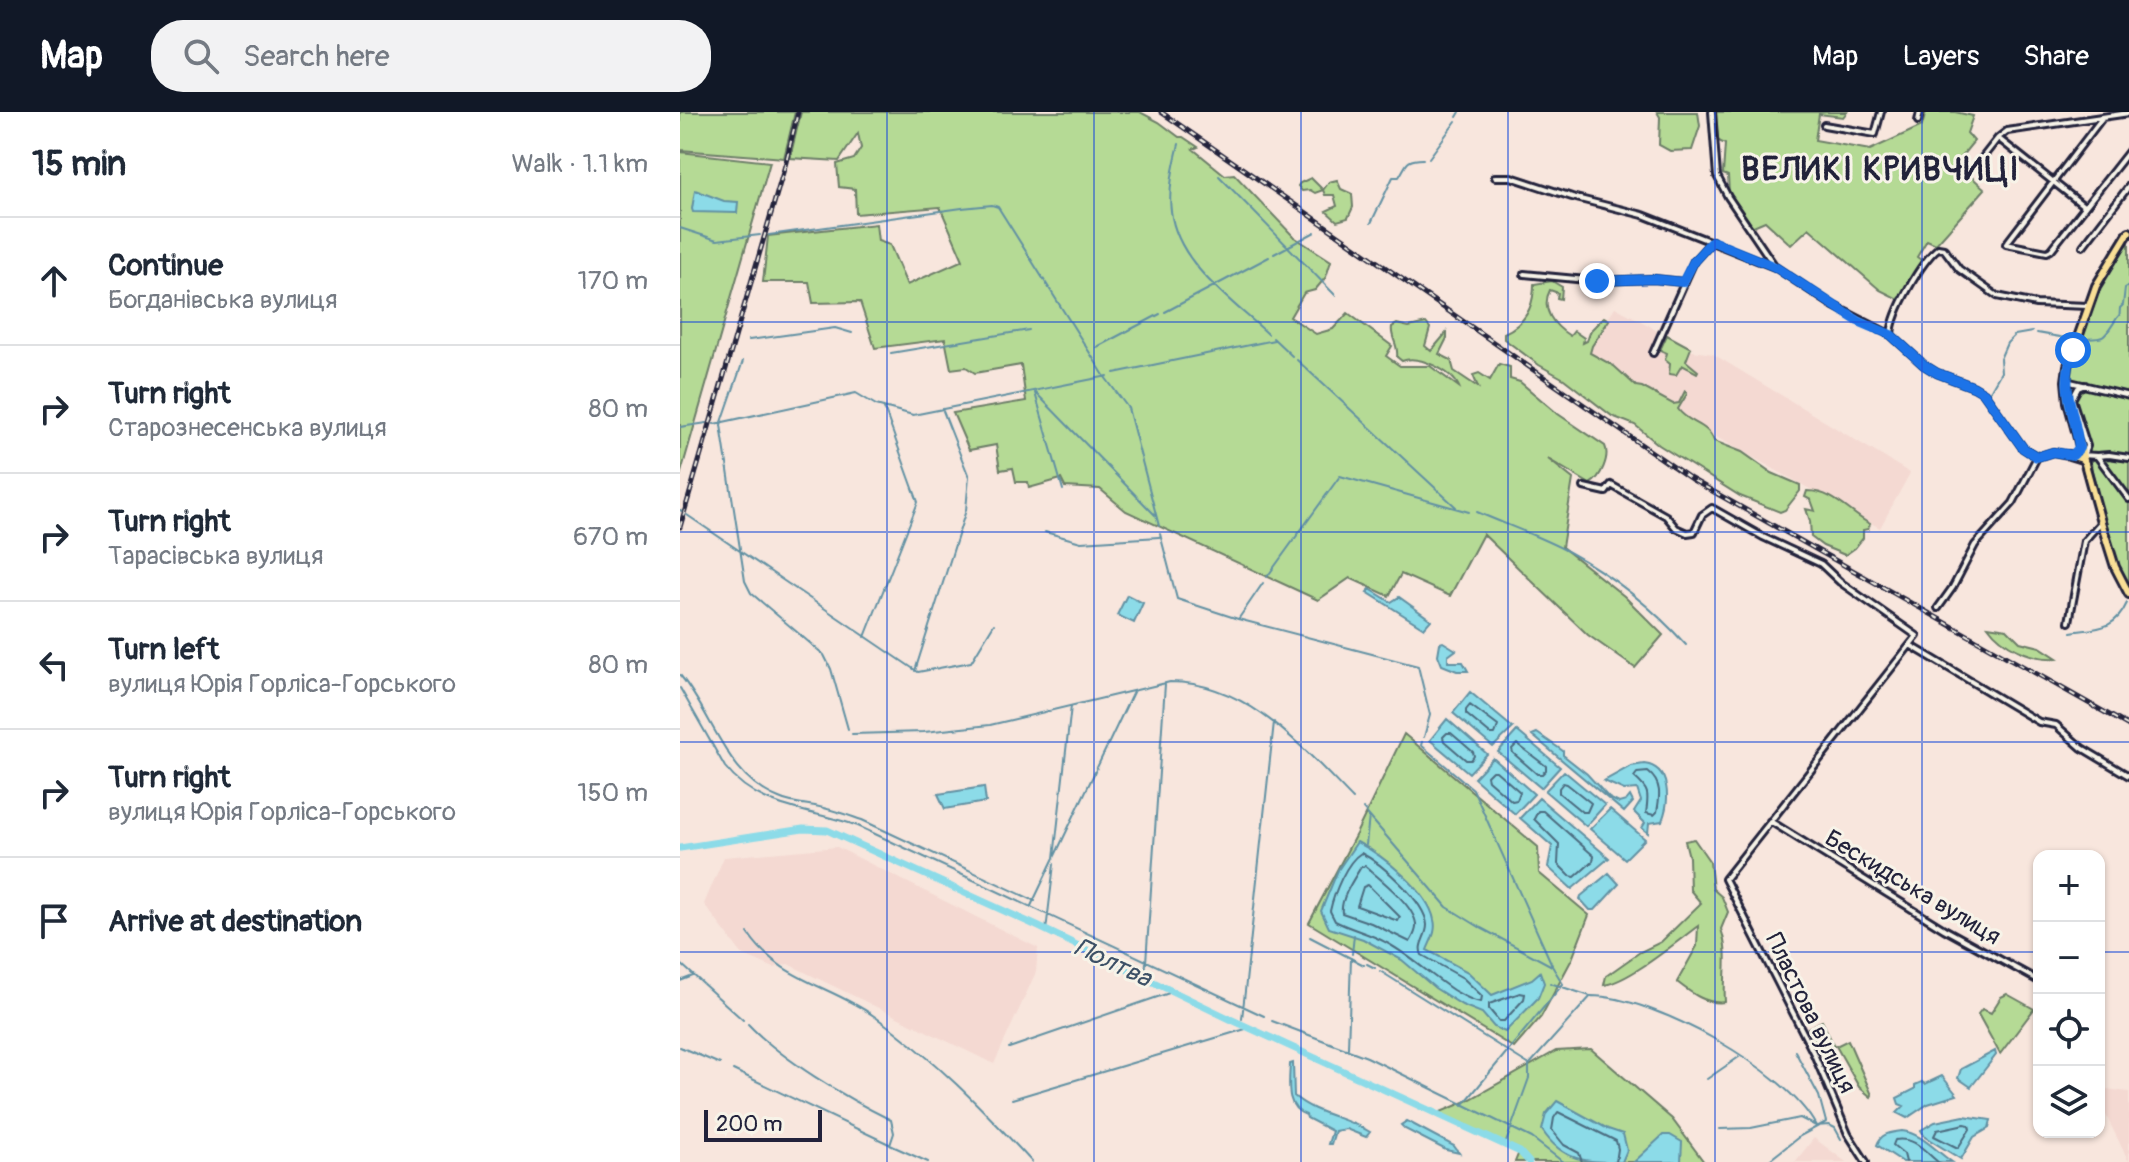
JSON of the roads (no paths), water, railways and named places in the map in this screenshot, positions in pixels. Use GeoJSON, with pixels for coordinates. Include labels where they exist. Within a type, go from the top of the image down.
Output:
{"type":"FeatureCollection","features":[{"type":"Feature","properties":{"kind":"main road"},"geometry":{"type":"LineString","coordinates":[[2129,232],[2108,263],[2088,306],[2066,381],[2068,402],[2101,522],[2115,567],[2129,594]]}},
{"type":"Feature","properties":{"kind":"main road"},"geometry":{"type":"LineString","coordinates":[[2069,455],[2077,451],[2079,444]]}},
{"type":"Feature","properties":{"kind":"main road"},"geometry":{"type":"LineString","coordinates":[[2069,455],[2084,459]]}},
{"type":"Feature","properties":{"kind":"street"},"geometry":{"type":"LineString","coordinates":[[1712,112],[1717,176],[1775,267]]}},
{"type":"Feature","properties":{"kind":"street"},"geometry":{"type":"LineString","coordinates":[[1824,125],[1873,134],[1877,132],[1881,112]]}},
{"type":"Feature","properties":{"kind":"street"},"geometry":{"type":"LineString","coordinates":[[1918,121],[1920,112]]}},
{"type":"Feature","properties":{"kind":"street"},"geometry":{"type":"LineString","coordinates":[[1976,166],[2007,131],[2129,113]]}},
{"type":"Feature","properties":{"kind":"street"},"geometry":{"type":"LineString","coordinates":[[2102,118],[2005,243],[2008,246],[2051,250],[2129,151]]}},
{"type":"Feature","properties":{"kind":"street"},"geometry":{"type":"LineString","coordinates":[[1998,138],[2085,207]]}},
{"type":"Feature","properties":{"kind":"street"},"geometry":{"type":"LineString","coordinates":[[1495,177],[1511,177],[1587,201],[1624,208],[1775,267],[1858,321],[1891,335],[1937,373],[1984,393],[2023,448],[2037,457]]}},
{"type":"Feature","properties":{"kind":"street"},"geometry":{"type":"LineString","coordinates":[[2083,246],[2129,186]]}},
{"type":"Feature","properties":{"kind":"street"},"geometry":{"type":"LineString","coordinates":[[1653,353],[1694,261],[1712,241]]}},
{"type":"Feature","properties":{"kind":"street"},"geometry":{"type":"LineString","coordinates":[[1891,335],[1899,307],[1917,275],[1938,248],[1944,249],[1959,269],[1997,296],[2036,304],[2088,306]]}},
{"type":"Feature","properties":{"kind":"street"},"geometry":{"type":"LineString","coordinates":[[1524,274],[1597,281],[1654,279],[1683,282]]}},
{"type":"Feature","properties":{"kind":"street"},"geometry":{"type":"LineString","coordinates":[[2066,381],[2129,396]]}},
{"type":"Feature","properties":{"kind":"street"},"geometry":{"type":"LineString","coordinates":[[2085,385],[2078,388],[2072,399],[2087,446],[2084,459],[2109,455],[2129,458]]}},
{"type":"Feature","properties":{"kind":"street"},"geometry":{"type":"LineString","coordinates":[[1938,608],[1975,545],[2013,503],[2037,457],[2053,452],[2069,455]]}},
{"type":"Feature","properties":{"kind":"street"},"geometry":{"type":"LineString","coordinates":[[2097,456],[2129,499]]}},
{"type":"Feature","properties":{"kind":"street"},"geometry":{"type":"LineString","coordinates":[[1584,487],[1606,492],[1611,485],[1666,516],[1676,528],[1687,533],[1694,532],[1702,515],[1712,508],[1724,513],[1763,537],[1821,564],[1840,582],[1917,636],[1770,821]]}},
{"type":"Feature","properties":{"kind":"street"},"geometry":{"type":"LineString","coordinates":[[2069,622],[2084,541],[2101,522]]}},
{"type":"Feature","properties":{"kind":"street"},"geometry":{"type":"LineString","coordinates":[[1910,645],[2039,722],[2056,725],[2082,748],[2129,776]]}},
{"type":"Feature","properties":{"kind":"street","name":"Пластова вулиця"},"geometry":{"type":"LineString","coordinates":[[1770,821],[1725,879],[1814,1054],[1848,1134],[1866,1162]]}},
{"type":"Feature","properties":{"kind":"street","name":"Бескидська вулиця"},"geometry":{"type":"LineString","coordinates":[[1770,821],[1944,929],[2033,978]]}},
{"type":"Feature","properties":{"kind":"water"},"geometry":{"type":"Polygon","coordinates":[[[695,190],[724,201],[738,202],[737,213],[693,212],[695,190]]]}},
{"type":"Feature","properties":{"kind":"water"},"geometry":{"type":"Polygon","coordinates":[[[1370,589],[1391,602],[1399,597],[1431,620],[1424,628],[1367,592],[1370,589]]]}},
{"type":"Feature","properties":{"kind":"water"},"geometry":{"type":"Polygon","coordinates":[[[1127,595],[1143,603],[1134,623],[1117,615],[1127,595]]]}},
{"type":"Feature","properties":{"kind":"water"},"geometry":{"type":"Polygon","coordinates":[[[1440,643],[1456,650],[1448,656],[1448,662],[1463,662],[1468,671],[1457,671],[1442,665],[1438,655],[1440,643]]]}},
{"type":"Feature","properties":{"kind":"water"},"geometry":{"type":"Polygon","coordinates":[[[1470,692],[1513,728],[1493,747],[1453,713],[1470,692]]]}},
{"type":"Feature","properties":{"kind":"water"},"geometry":{"type":"Polygon","coordinates":[[[1447,719],[1487,754],[1469,773],[1430,740],[1447,719]]]}},
{"type":"Feature","properties":{"kind":"water"},"geometry":{"type":"Polygon","coordinates":[[[1517,731],[1560,767],[1541,788],[1498,752],[1517,731]]]}},
{"type":"Feature","properties":{"kind":"water"},"geometry":{"type":"Polygon","coordinates":[[[1537,733],[1563,751],[1563,755],[1587,774],[1609,798],[1619,803],[1630,796],[1633,802],[1624,812],[1532,735],[1537,733]]]}},
{"type":"Feature","properties":{"kind":"water"},"geometry":{"type":"Polygon","coordinates":[[[1493,758],[1534,794],[1515,814],[1474,778],[1493,758]]]}},
{"type":"Feature","properties":{"kind":"water"},"geometry":{"type":"Polygon","coordinates":[[[1644,764],[1659,771],[1664,778],[1667,795],[1662,821],[1649,823],[1648,833],[1642,828],[1645,823],[1634,812],[1641,801],[1637,789],[1624,790],[1604,781],[1631,766],[1644,764]]]}},
{"type":"Feature","properties":{"kind":"water"},"geometry":{"type":"Polygon","coordinates":[[[1564,771],[1605,805],[1586,826],[1545,791],[1564,771]]]}},
{"type":"Feature","properties":{"kind":"water"},"geometry":{"type":"Polygon","coordinates":[[[984,787],[986,802],[945,809],[938,794],[984,787]]]}},
{"type":"Feature","properties":{"kind":"water"},"geometry":{"type":"Polygon","coordinates":[[[1539,798],[1609,858],[1572,889],[1548,867],[1552,846],[1520,818],[1539,798]]]}},
{"type":"Feature","properties":{"kind":"water"},"geometry":{"type":"Polygon","coordinates":[[[1610,809],[1645,839],[1625,859],[1590,829],[1610,809]]]}},
{"type":"Feature","properties":{"kind":"water"},"geometry":{"type":"Polygon","coordinates":[[[1357,842],[1391,865],[1423,897],[1435,924],[1427,950],[1468,972],[1492,995],[1532,979],[1540,972],[1544,983],[1538,998],[1505,1032],[1494,1027],[1482,1013],[1435,988],[1402,960],[1363,939],[1329,928],[1321,911],[1338,870],[1357,842]]]}},
{"type":"Feature","properties":{"kind":"water"},"geometry":{"type":"Polygon","coordinates":[[[1609,873],[1619,884],[1595,910],[1590,910],[1580,899],[1581,896],[1609,873]]]}},
{"type":"Feature","properties":{"kind":"water"},"geometry":{"type":"Polygon","coordinates":[[[1995,1051],[1996,1055],[1971,1087],[1958,1078],[1961,1069],[1995,1051]]]}},
{"type":"Feature","properties":{"kind":"water"},"geometry":{"type":"Polygon","coordinates":[[[1293,1063],[1294,1096],[1312,1108],[1370,1132],[1366,1137],[1346,1129],[1335,1131],[1331,1144],[1328,1144],[1332,1131],[1307,1118],[1291,1101],[1289,1079],[1290,1064],[1293,1063]]]}},
{"type":"Feature","properties":{"kind":"water"},"geometry":{"type":"Polygon","coordinates":[[[1942,1076],[1957,1095],[1928,1104],[1907,1118],[1897,1113],[1904,1106],[1899,1104],[1897,1098],[1915,1089],[1915,1085],[1942,1076]]]}},
{"type":"Feature","properties":{"kind":"water"},"geometry":{"type":"Polygon","coordinates":[[[1557,1101],[1623,1134],[1627,1150],[1622,1162],[1576,1158],[1550,1141],[1542,1130],[1546,1114],[1557,1101]]]}},
{"type":"Feature","properties":{"kind":"water"},"geometry":{"type":"Polygon","coordinates":[[[1964,1116],[1991,1120],[1989,1128],[1974,1137],[1961,1159],[1925,1137],[1921,1130],[1935,1122],[1964,1116]]]}},
{"type":"Feature","properties":{"kind":"water"},"geometry":{"type":"Polygon","coordinates":[[[1407,1121],[1454,1146],[1459,1153],[1446,1150],[1405,1129],[1401,1125],[1407,1121]]]}},
{"type":"Feature","properties":{"kind":"water"},"geometry":{"type":"Polygon","coordinates":[[[1902,1131],[1922,1139],[1952,1162],[1903,1162],[1877,1145],[1884,1136],[1902,1131]]]}},
{"type":"Feature","properties":{"kind":"water"},"geometry":{"type":"Polygon","coordinates":[[[1663,1135],[1670,1135],[1682,1142],[1681,1162],[1634,1162],[1663,1135]]]}},
{"type":"Feature","properties":{"kind":"waterway"},"geometry":{"type":"LineString","coordinates":[[1457,117],[1460,112]]}},
{"type":"Feature","properties":{"kind":"waterway"},"geometry":{"type":"LineString","coordinates":[[1429,158],[1456,121]]}},
{"type":"Feature","properties":{"kind":"waterway"},"geometry":{"type":"LineString","coordinates":[[1179,144],[1170,203],[1175,230],[1184,248],[1208,280],[1268,334]]}},
{"type":"Feature","properties":{"kind":"waterway"},"geometry":{"type":"LineString","coordinates":[[1371,223],[1393,177],[1399,177],[1410,162],[1423,159]]}},
{"type":"Feature","properties":{"kind":"waterway"},"geometry":{"type":"LineString","coordinates":[[1219,176],[1336,296]]}},
{"type":"Feature","properties":{"kind":"waterway"},"geometry":{"type":"LineString","coordinates":[[769,235],[962,208],[998,207],[1105,377],[1128,408],[1159,526]]}},
{"type":"Feature","properties":{"kind":"waterway"},"geometry":{"type":"LineString","coordinates":[[680,228],[717,240],[760,235]]}},
{"type":"Feature","properties":{"kind":"waterway"},"geometry":{"type":"LineString","coordinates":[[1274,254],[1315,232]]}},
{"type":"Feature","properties":{"kind":"waterway"},"geometry":{"type":"LineString","coordinates":[[1165,312],[1269,257]]}},
{"type":"Feature","properties":{"kind":"waterway"},"geometry":{"type":"LineString","coordinates":[[2080,339],[2105,335],[2119,315],[2125,288],[2129,286]]}},
{"type":"Feature","properties":{"kind":"waterway"},"geometry":{"type":"LineString","coordinates":[[1097,347],[1160,314]]}},
{"type":"Feature","properties":{"kind":"waterway"},"geometry":{"type":"LineString","coordinates":[[749,340],[835,328],[852,333]]}},
{"type":"Feature","properties":{"kind":"waterway"},"geometry":{"type":"LineString","coordinates":[[891,353],[1029,330]]}},
{"type":"Feature","properties":{"kind":"waterway"},"geometry":{"type":"LineString","coordinates":[[1989,393],[2001,372],[2000,359],[2007,343],[2015,335],[2032,332]]}},
{"type":"Feature","properties":{"kind":"waterway"},"geometry":{"type":"LineString","coordinates":[[2037,333],[2071,339]]}},
{"type":"Feature","properties":{"kind":"waterway"},"geometry":{"type":"LineString","coordinates":[[1273,338],[1292,356]]}},
{"type":"Feature","properties":{"kind":"waterway"},"geometry":{"type":"LineString","coordinates":[[1114,373],[1274,340]]}},
{"type":"Feature","properties":{"kind":"waterway"},"geometry":{"type":"LineString","coordinates":[[1297,360],[1456,507]]}},
{"type":"Feature","properties":{"kind":"waterway"},"geometry":{"type":"LineString","coordinates":[[743,361],[721,425],[745,581],[751,593],[824,655],[848,729]]}},
{"type":"Feature","properties":{"kind":"waterway"},"geometry":{"type":"LineString","coordinates":[[714,424],[856,393],[876,405],[913,415],[1108,376]]}},
{"type":"Feature","properties":{"kind":"waterway"},"geometry":{"type":"LineString","coordinates":[[1035,393],[1063,490]]}},
{"type":"Feature","properties":{"kind":"waterway"},"geometry":{"type":"LineString","coordinates":[[1036,393],[1155,515]]}},
{"type":"Feature","properties":{"kind":"waterway"},"geometry":{"type":"LineString","coordinates":[[1990,396],[2024,444]]}},
{"type":"Feature","properties":{"kind":"waterway"},"geometry":{"type":"LineString","coordinates":[[865,637],[918,502],[884,408]]}},
{"type":"Feature","properties":{"kind":"waterway"},"geometry":{"type":"LineString","coordinates":[[915,671],[966,510],[969,477],[943,411]]}},
{"type":"Feature","properties":{"kind":"waterway"},"geometry":{"type":"LineString","coordinates":[[680,427],[707,423]]}},
{"type":"Feature","properties":{"kind":"waterway"},"geometry":{"type":"LineString","coordinates":[[2026,446],[2042,454]]}},
{"type":"Feature","properties":{"kind":"waterway"},"geometry":{"type":"LineString","coordinates":[[1267,577],[1340,476],[1469,512]]}},
{"type":"Feature","properties":{"kind":"waterway"},"geometry":{"type":"LineString","coordinates":[[1477,512],[1558,546],[1601,571],[1646,606],[1686,645]]}},
{"type":"Feature","properties":{"kind":"waterway"},"geometry":{"type":"LineString","coordinates":[[687,515],[918,672],[971,662],[994,624]]}},
{"type":"Feature","properties":{"kind":"waterway"},"geometry":{"type":"LineString","coordinates":[[1045,532],[1081,542],[1159,537]]}},
{"type":"Feature","properties":{"kind":"waterway"},"geometry":{"type":"LineString","coordinates":[[1160,534],[1177,599],[1238,619],[1418,666],[1430,715],[1424,737]]}},
{"type":"Feature","properties":{"kind":"waterway"},"geometry":{"type":"LineString","coordinates":[[1239,618],[1263,583]]}},
{"type":"Feature","properties":{"kind":"waterway"},"geometry":{"type":"LineString","coordinates":[[2071,632],[2111,623],[2127,603]]}},
{"type":"Feature","properties":{"kind":"waterway"},"geometry":{"type":"LineString","coordinates":[[680,675],[733,761],[761,788],[788,801],[862,820],[1035,901]]}},
{"type":"Feature","properties":{"kind":"waterway"},"geometry":{"type":"LineString","coordinates":[[852,734],[924,732],[990,725],[1170,682],[1198,685],[1224,693],[1272,721],[1353,799]]}},
{"type":"Feature","properties":{"kind":"waterway"},"geometry":{"type":"LineString","coordinates":[[1145,977],[1165,684]]}},
{"type":"Feature","properties":{"kind":"waterway"},"geometry":{"type":"LineString","coordinates":[[680,688],[725,767],[753,792],[786,806],[858,826],[1264,1016]]}},
{"type":"Feature","properties":{"kind":"waterway"},"geometry":{"type":"LineString","coordinates":[[1031,906],[1133,692]]}},
{"type":"Feature","properties":{"kind":"waterway"},"geometry":{"type":"LineString","coordinates":[[1054,858],[1071,706]]}},
{"type":"Feature","properties":{"kind":"waterway"},"geometry":{"type":"LineString","coordinates":[[1242,1019],[1274,722]]}},
{"type":"Feature","properties":{"kind":"waterway"},"geometry":{"type":"LineString","coordinates":[[1422,742],[1421,745],[1473,789],[1552,965]]}},
{"type":"Feature","properties":{"kind":"waterway"},"geometry":{"type":"LineString","coordinates":[[1363,809],[1447,907],[1552,966],[1563,984],[1463,1105]]}},
{"type":"Feature","properties":{"kind":"waterway"},"geometry":{"type":"LineString","coordinates":[[1366,845],[1369,816]]}},
{"type":"Feature","properties":{"kind":"waterway","name":"Полтва"},"geometry":{"type":"LineString","coordinates":[[680,848],[803,829],[827,830],[1520,1152],[1529,1162]]}},
{"type":"Feature","properties":{"kind":"waterway"},"geometry":{"type":"LineString","coordinates":[[1046,931],[1054,864]]}},
{"type":"Feature","properties":{"kind":"waterway"},"geometry":{"type":"LineString","coordinates":[[748,933],[761,949],[790,972],[857,1005],[917,1049],[976,1103],[1032,1162]]}},
{"type":"Feature","properties":{"kind":"waterway"},"geometry":{"type":"LineString","coordinates":[[1352,954],[1354,935]]}},
{"type":"Feature","properties":{"kind":"waterway"},"geometry":{"type":"LineString","coordinates":[[1310,937],[1364,965]]}},
{"type":"Feature","properties":{"kind":"waterway"},"geometry":{"type":"LineString","coordinates":[[1348,1048],[1351,958]]}},
{"type":"Feature","properties":{"kind":"waterway"},"geometry":{"type":"LineString","coordinates":[[680,963],[743,1020]]}},
{"type":"Feature","properties":{"kind":"waterway"},"geometry":{"type":"LineString","coordinates":[[1367,964],[1375,968]]}},
{"type":"Feature","properties":{"kind":"waterway"},"geometry":{"type":"LineString","coordinates":[[1380,971],[1528,1064]]}},
{"type":"Feature","properties":{"kind":"waterway"},"geometry":{"type":"LineString","coordinates":[[680,981],[693,976]]}},
{"type":"Feature","properties":{"kind":"waterway"},"geometry":{"type":"LineString","coordinates":[[1550,983],[1590,996]]}},
{"type":"Feature","properties":{"kind":"waterway"},"geometry":{"type":"LineString","coordinates":[[1009,1048],[1175,991]]}},
{"type":"Feature","properties":{"kind":"waterway"},"geometry":{"type":"LineString","coordinates":[[1505,1145],[1529,1078],[1529,1065],[1591,996],[1618,999],[1649,1008],[1716,1040],[1777,1082],[1801,1104],[1816,1126]]}},
{"type":"Feature","properties":{"kind":"waterway"},"geometry":{"type":"LineString","coordinates":[[1272,1021],[1367,1057],[1532,1138],[1563,1162]]}},
{"type":"Feature","properties":{"kind":"waterway"},"geometry":{"type":"LineString","coordinates":[[748,1024],[778,1051],[815,1077],[891,1120],[894,1133],[890,1145],[928,1162]]}},
{"type":"Feature","properties":{"kind":"waterway"},"geometry":{"type":"LineString","coordinates":[[1012,1099],[1249,1028]]}},
{"type":"Feature","properties":{"kind":"waterway"},"geometry":{"type":"LineString","coordinates":[[680,1047],[720,1064]]}},
{"type":"Feature","properties":{"kind":"waterway"},"geometry":{"type":"LineString","coordinates":[[1767,1162],[1800,1136],[1826,1122],[1819,1096],[1795,1051]]}},
{"type":"Feature","properties":{"kind":"waterway"},"geometry":{"type":"LineString","coordinates":[[1707,1079],[1739,1057]]}},
{"type":"Feature","properties":{"kind":"waterway"},"geometry":{"type":"LineString","coordinates":[[733,1070],[889,1144]]}},
{"type":"Feature","properties":{"kind":"waterway"},"geometry":{"type":"LineString","coordinates":[[1720,1129],[1751,1128],[1800,1118],[1816,1126],[1835,1128],[1841,1139]]}},
{"type":"Feature","properties":{"kind":"railway"},"geometry":{"type":"LineString","coordinates":[[680,527],[798,112]]}},
{"type":"Feature","properties":{"kind":"railway"},"geometry":{"type":"LineString","coordinates":[[1161,112],[1691,479],[2129,726]]}},
{"type":"Feature","properties":{"kind":"district","name":"ВЕЛИКІ КРИВЧИЦІ"},"geometry":{"type":"Point","coordinates":[1881,169]}}]}
